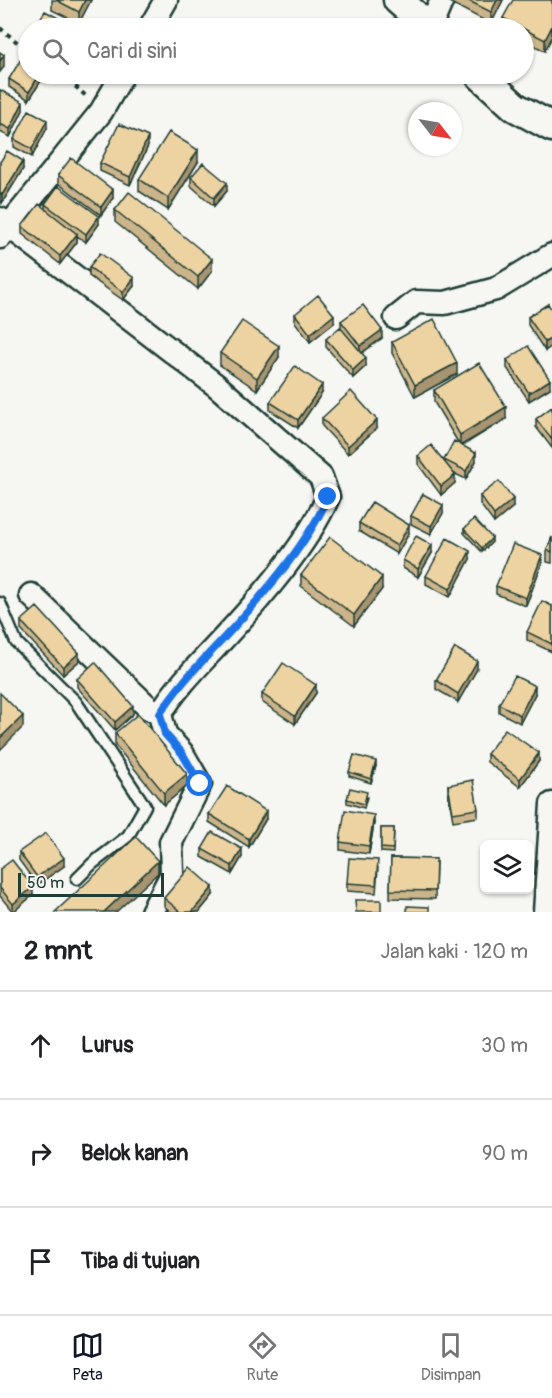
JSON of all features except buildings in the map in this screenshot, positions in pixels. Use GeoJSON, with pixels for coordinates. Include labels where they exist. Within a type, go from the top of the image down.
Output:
{"type":"FeatureCollection","features":[{"type":"Feature","properties":{"kind":"street"},"geometry":{"type":"LineString","coordinates":[[156,18],[166,0]]}},
{"type":"Feature","properties":{"kind":"street"},"geometry":{"type":"LineString","coordinates":[[398,0],[419,18]]}},
{"type":"Feature","properties":{"kind":"street"},"geometry":{"type":"LineString","coordinates":[[434,18],[442,0]]}},
{"type":"Feature","properties":{"kind":"street"},"geometry":{"type":"LineString","coordinates":[[117,84],[101,112],[3,227],[217,386],[321,477],[328,497],[317,523],[289,560],[225,637],[172,694],[160,714],[165,734],[182,753],[200,784],[171,842],[172,874],[152,912]]}},
{"type":"Feature","properties":{"kind":"street"},"geometry":{"type":"LineString","coordinates":[[490,84],[515,107],[551,126]]}},
{"type":"Feature","properties":{"kind":"street"},"geometry":{"type":"LineString","coordinates":[[396,318],[416,302],[445,303],[496,289],[552,255]]}},
{"type":"Feature","properties":{"kind":"street"},"geometry":{"type":"LineString","coordinates":[[31,596],[149,708],[160,714]]}},
{"type":"Feature","properties":{"kind":"street"},"geometry":{"type":"LineString","coordinates":[[545,912],[552,804]]}},
{"type":"Feature","properties":{"kind":"lane"},"geometry":{"type":"LineString","coordinates":[[0,603],[16,642],[76,702],[145,806],[128,836],[77,879]]}},
{"type":"Feature","properties":{"kind":"path"},"geometry":{"type":"LineString","coordinates":[[0,28],[18,43]]}},
{"type":"Feature","properties":{"kind":"path"},"geometry":{"type":"LineString","coordinates":[[72,84],[101,112]]}},
{"type":"Feature","properties":{"kind":"route"},"geometry":{"type":"LineString","coordinates":[[200,784],[182,753],[165,734],[160,714],[172,694],[225,637],[289,560],[317,523],[328,497]]}}]}
